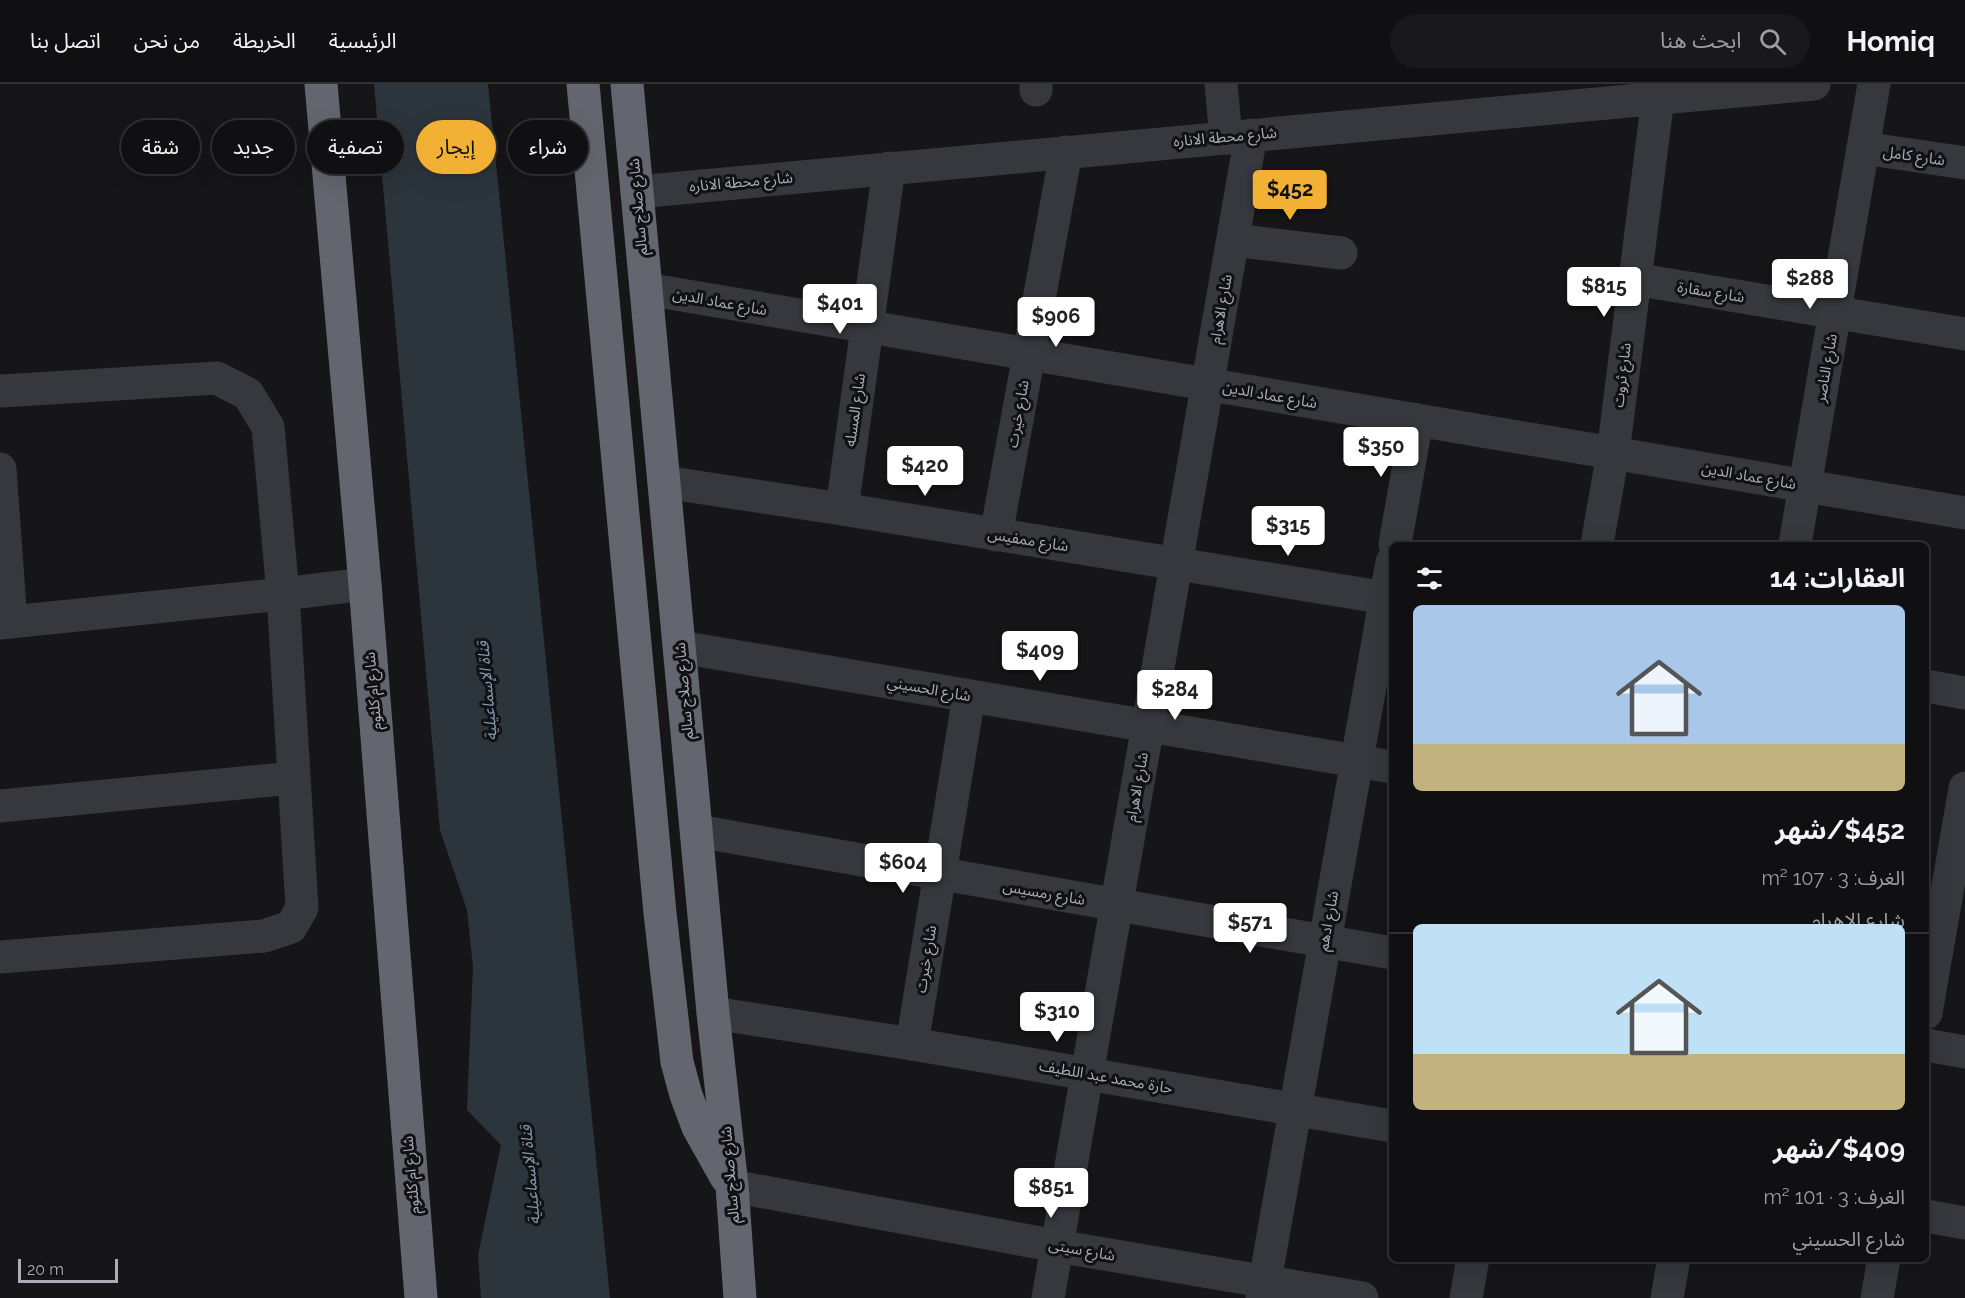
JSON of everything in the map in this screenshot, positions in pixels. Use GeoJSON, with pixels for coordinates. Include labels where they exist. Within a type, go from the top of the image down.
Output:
{"type":"FeatureCollection","features":[{"type":"Feature","properties":{"kind":"highway","name":"شارع ام كلثوم"},"geometry":{"type":"LineString","coordinates":[[321,84],[365,584],[421,1298]]}},
{"type":"Feature","properties":{"kind":"highway"},"geometry":{"type":"LineString","coordinates":[[583,84],[660,913],[677,1062],[698,1127],[732,1186]]}},
{"type":"Feature","properties":{"kind":"highway","name":"شارع صلاح سالم"},"geometry":{"type":"LineString","coordinates":[[627,84],[713,1013],[732,1186],[740,1298]]}},
{"type":"Feature","properties":{"kind":"street","name":"شارع الاهرام"},"geometry":{"type":"LineString","coordinates":[[1048,1298],[1233,240],[1239,136],[1221,84]]}},
{"type":"Feature","properties":{"kind":"street","name":"شارع محطة الاناره"},"geometry":{"type":"LineString","coordinates":[[637,192],[1814,84]]}},
{"type":"Feature","properties":{"kind":"street","name":"شارع الناصر"},"geometry":{"type":"LineString","coordinates":[[1795,542],[1874,84]]}},
{"type":"Feature","properties":{"kind":"street","name":"شارع ثروت"},"geometry":{"type":"LineString","coordinates":[[1597,542],[1613,453],[1658,98]]}},
{"type":"Feature","properties":{"kind":"street","name":"شارع كامل"},"geometry":{"type":"LineString","coordinates":[[1863,148],[1965,163]]}},
{"type":"Feature","properties":{"kind":"street","name":"شارع خيرت"},"geometry":{"type":"LineString","coordinates":[[996,535],[1066,152]]}},
{"type":"Feature","properties":{"kind":"street","name":"شارع المسله"},"geometry":{"type":"LineString","coordinates":[[842,509],[889,168]]}},
{"type":"Feature","properties":{"kind":"street"},"geometry":{"type":"LineString","coordinates":[[1233,240],[1341,253]]}},
{"type":"Feature","properties":{"kind":"street","name":"شارع سقارة"},"geometry":{"type":"LineString","coordinates":[[1634,279],[1965,334]]}},
{"type":"Feature","properties":{"kind":"street","name":"شارع عماد الدين"},"geometry":{"type":"LineString","coordinates":[[646,290],[1965,513]]}},
{"type":"Feature","properties":{"kind":"street"},"geometry":{"type":"LineString","coordinates":[[0,391],[216,378],[248,394],[268,428],[283,594],[302,908],[291,927],[264,936],[0,957]]}},
{"type":"Feature","properties":{"kind":"street"},"geometry":{"type":"LineString","coordinates":[[1395,542],[1417,420]]}},
{"type":"Feature","properties":{"kind":"street"},"geometry":{"type":"LineString","coordinates":[[0,469],[5,623],[365,584]]}},
{"type":"Feature","properties":{"kind":"street","name":"شارع ممفيس"},"geometry":{"type":"LineString","coordinates":[[664,482],[1389,599]]}},
{"type":"Feature","properties":{"kind":"street","name":"شارع ادهم"},"geometry":{"type":"LineString","coordinates":[[1263,1290],[1357,761],[1389,599]]}},
{"type":"Feature","properties":{"kind":"street","name":"شارع الحسيني"},"geometry":{"type":"LineString","coordinates":[[680,647],[1389,766]]}},
{"type":"Feature","properties":{"kind":"street"},"geometry":{"type":"LineString","coordinates":[[1929,687],[1965,693]]}},
{"type":"Feature","properties":{"kind":"street","name":"شارع خيرت"},"geometry":{"type":"LineString","coordinates":[[912,1044],[969,696]]}},
{"type":"Feature","properties":{"kind":"street"},"geometry":{"type":"LineString","coordinates":[[0,806],[293,778]]}},
{"type":"Feature","properties":{"kind":"street"},"geometry":{"type":"LineString","coordinates":[[1929,992],[1948,862],[1965,788]]}},
{"type":"Feature","properties":{"kind":"street","name":"شارع رمسيس"},"geometry":{"type":"LineString","coordinates":[[697,831],[1389,952]]}},
{"type":"Feature","properties":{"kind":"street","name":"حارة محمد عبد اللطيف"},"geometry":{"type":"LineString","coordinates":[[713,1013],[912,1044],[1389,1126]]}},
{"type":"Feature","properties":{"kind":"street"},"geometry":{"type":"LineString","coordinates":[[1929,1046],[1965,1052]]}},
{"type":"Feature","properties":{"kind":"street","name":"شارع سيتى"},"geometry":{"type":"LineString","coordinates":[[732,1186],[1057,1246],[1263,1290],[1362,1298]]}},
{"type":"Feature","properties":{"kind":"street"},"geometry":{"type":"LineString","coordinates":[[1929,1217],[1965,1223]]}},
{"type":"Feature","properties":{"kind":"street"},"geometry":{"type":"LineString","coordinates":[[1466,1298],[1472,1262]]}},
{"type":"Feature","properties":{"kind":"street"},"geometry":{"type":"LineString","coordinates":[[1667,1298],[1673,1262]]}},
{"type":"Feature","properties":{"kind":"street"},"geometry":{"type":"LineString","coordinates":[[1877,1298],[1883,1262]]}},
{"type":"Feature","properties":{"kind":"water","name":"قناة الإسماعيلية"},"geometry":{"type":"Polygon","coordinates":[[[374,84],[488,84],[492,120],[416,120],[416,174],[496,174],[496,164],[610,1298],[481,1298],[478,1255],[501,1145],[467,1110],[473,967],[467,910],[440,830],[382,174],[404,174],[404,120],[377,120],[374,84]]]}}]}
